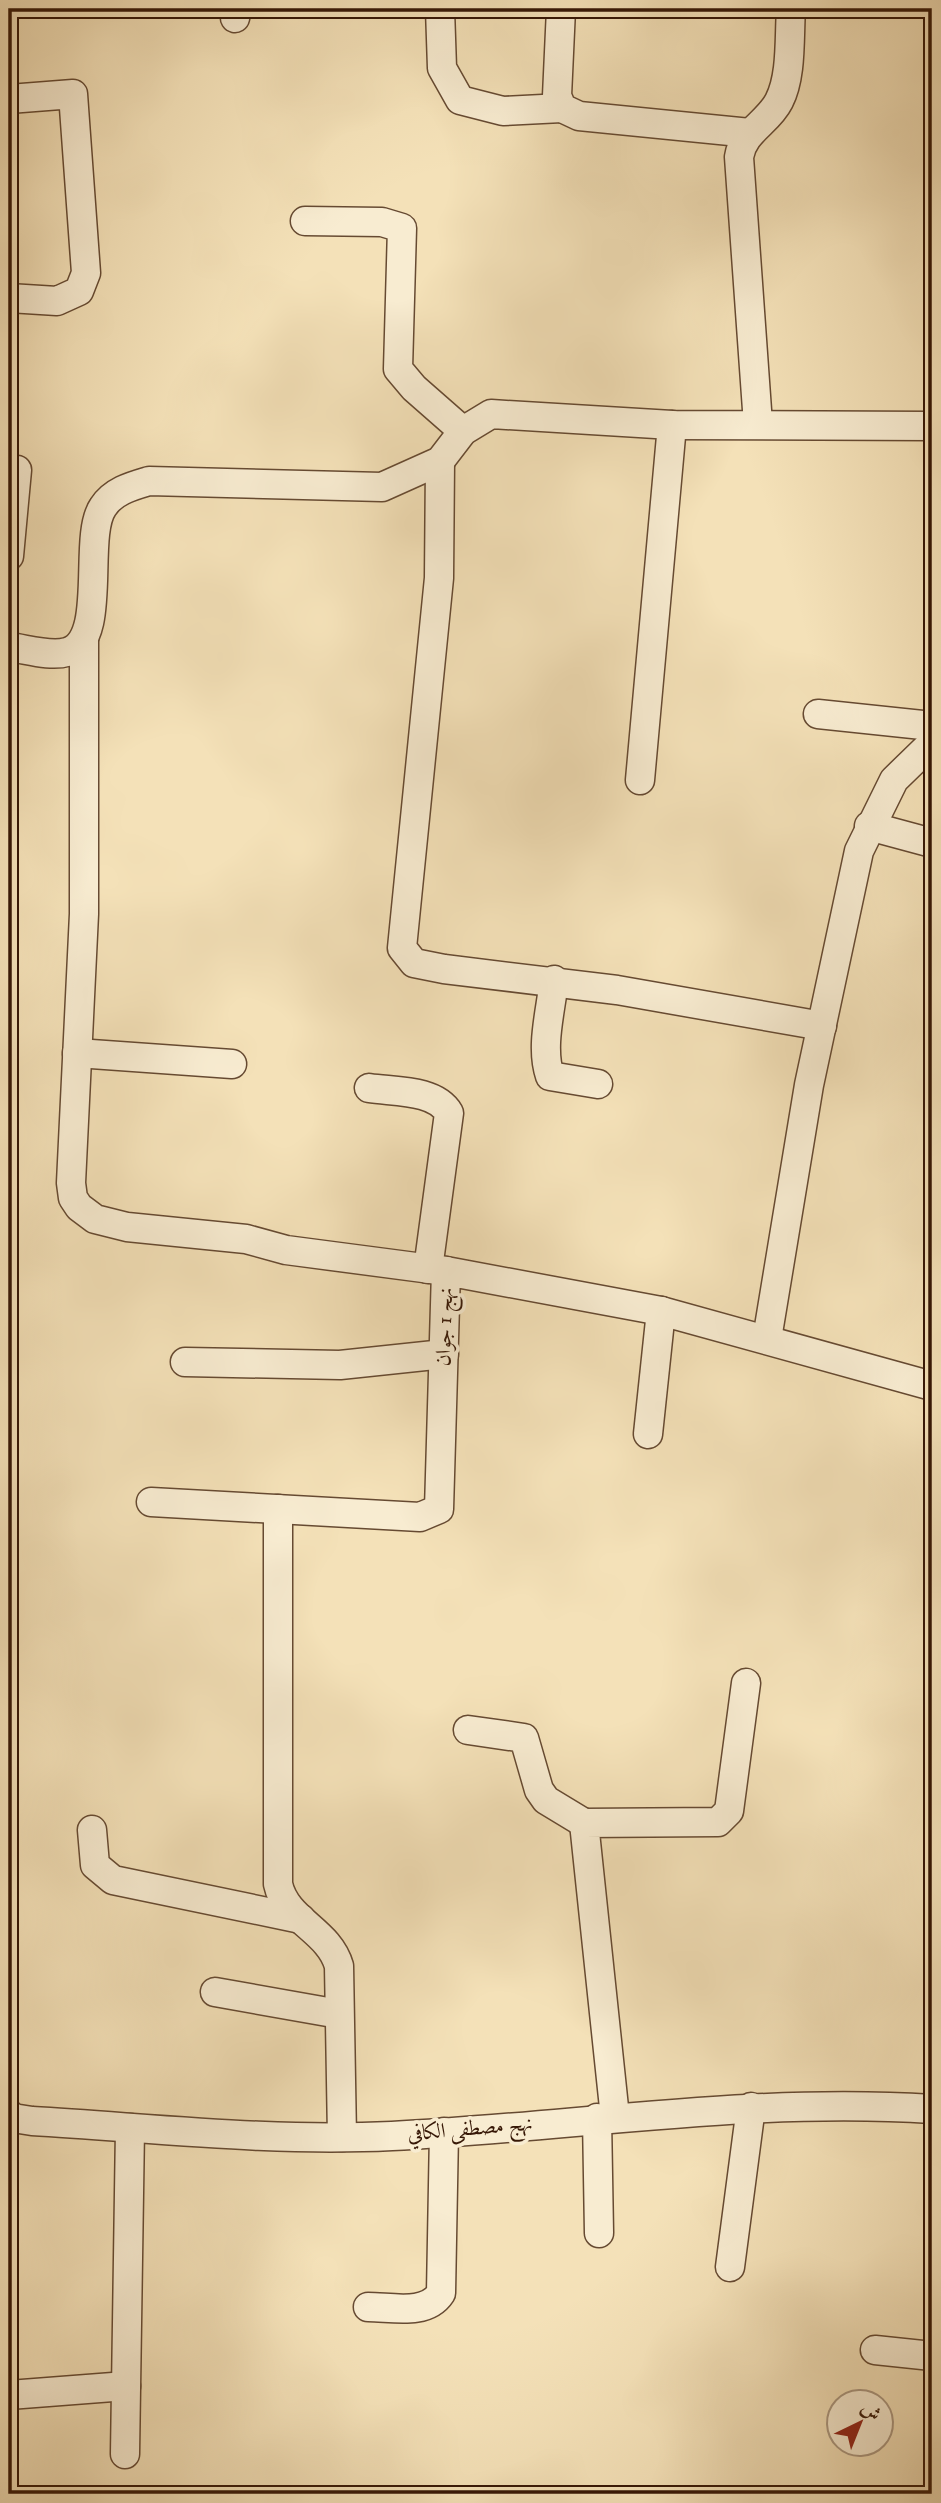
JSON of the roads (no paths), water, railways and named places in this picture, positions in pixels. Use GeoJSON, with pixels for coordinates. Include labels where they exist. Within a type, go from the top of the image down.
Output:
{"type":"FeatureCollection","features":[{"type":"Feature","properties":{"kind":"street"},"geometry":{"type":"LineString","coordinates":[[440,9],[442,68],[460,100],[503,111],[562,108],[579,116],[750,133]]}},
{"type":"Feature","properties":{"kind":"street"},"geometry":{"type":"LineString","coordinates":[[561,9],[557,96],[562,108]]}},
{"type":"Feature","properties":{"kind":"street"},"geometry":{"type":"LineString","coordinates":[[758,424],[739,157],[743,141],[770,114],[784,89],[791,9]]}},
{"type":"Feature","properties":{"kind":"street"},"geometry":{"type":"LineString","coordinates":[[9,99],[73,94],[86,273],[79,291],[57,301],[9,298]]}},
{"type":"Feature","properties":{"kind":"street"},"geometry":{"type":"LineString","coordinates":[[305,220],[382,222],[402,228],[398,369],[414,388],[463,431]]}},
{"type":"Feature","properties":{"kind":"street"},"geometry":{"type":"LineString","coordinates":[[369,1088],[431,1097],[443,1102],[449,1113],[437,1270],[286,1250],[246,1238],[127,1227],[95,1219],[73,1198],[71,1183],[84,914],[84,639],[90,619],[97,525],[103,507],[120,491],[149,481],[382,487],[440,461],[463,431],[491,414],[672,425],[932,426]]}},
{"type":"Feature","properties":{"kind":"street"},"geometry":{"type":"LineString","coordinates":[[640,780],[672,425]]}},
{"type":"Feature","properties":{"kind":"street"},"geometry":{"type":"LineString","coordinates":[[440,461],[439,578],[402,948],[414,963],[444,969],[554,980],[822,1026]]}},
{"type":"Feature","properties":{"kind":"street"},"geometry":{"type":"LineString","coordinates":[[9,556],[17,470]]}},
{"type":"Feature","properties":{"kind":"street"},"geometry":{"type":"LineString","coordinates":[[9,647],[66,653],[77,648],[84,639]]}},
{"type":"Feature","properties":{"kind":"street"},"geometry":{"type":"LineString","coordinates":[[818,714],[932,726]]}},
{"type":"Feature","properties":{"kind":"street"},"geometry":{"type":"LineString","coordinates":[[766,1339],[822,1026],[859,851],[894,780],[932,743]]}},
{"type":"Feature","properties":{"kind":"street"},"geometry":{"type":"LineString","coordinates":[[869,826],[932,843]]}},
{"type":"Feature","properties":{"kind":"street"},"geometry":{"type":"LineString","coordinates":[[554,980],[547,1054],[550,1076],[598,1084]]}},
{"type":"Feature","properties":{"kind":"street"},"geometry":{"type":"LineString","coordinates":[[77,1053],[233,1064]]}},
{"type":"Feature","properties":{"kind":"street","name":"نهج 1 جوان"},"geometry":{"type":"LineString","coordinates":[[151,1502],[420,1517],[439,1509],[444,1354],[437,1270],[661,1311],[932,1386]]}},
{"type":"Feature","properties":{"kind":"street"},"geometry":{"type":"LineString","coordinates":[[648,1434],[661,1311]]}},
{"type":"Feature","properties":{"kind":"street"},"geometry":{"type":"LineString","coordinates":[[185,1362],[340,1365],[444,1354]]}},
{"type":"Feature","properties":{"kind":"street"},"geometry":{"type":"LineString","coordinates":[[278,1509],[278,1884],[280,1897],[335,1952],[339,1966],[342,2137]]}},
{"type":"Feature","properties":{"kind":"street"},"geometry":{"type":"LineString","coordinates":[[468,1730],[524,1738],[539,1790],[546,1800],[584,1823],[718,1822],[729,1811],[746,1683]]}},
{"type":"Feature","properties":{"kind":"street"},"geometry":{"type":"LineString","coordinates":[[584,1823],[606,2118],[599,2233]]}},
{"type":"Feature","properties":{"kind":"street"},"geometry":{"type":"LineString","coordinates":[[92,1830],[95,1865],[113,1880],[300,1919]]}},
{"type":"Feature","properties":{"kind":"street"},"geometry":{"type":"LineString","coordinates":[[215,1992],[340,2014]]}},
{"type":"Feature","properties":{"kind":"street"},"geometry":{"type":"LineString","coordinates":[[730,2267],[751,2107]]}},
{"type":"Feature","properties":{"kind":"street","name":"نهج مصطفى الكافي"},"geometry":{"type":"LineString","coordinates":[[9,2114],[13,2118],[32,2121],[299,2138],[444,2132],[751,2107],[932,2109]]}},
{"type":"Feature","properties":{"kind":"street"},"geometry":{"type":"LineString","coordinates":[[125,2454],[130,2128]]}},
{"type":"Feature","properties":{"kind":"street"},"geometry":{"type":"LineString","coordinates":[[368,2307],[425,2307],[435,2302],[441,2293],[444,2132]]}},
{"type":"Feature","properties":{"kind":"street"},"geometry":{"type":"LineString","coordinates":[[875,2350],[932,2356]]}},
{"type":"Feature","properties":{"kind":"street"},"geometry":{"type":"LineString","coordinates":[[9,2395],[126,2386]]}}]}
